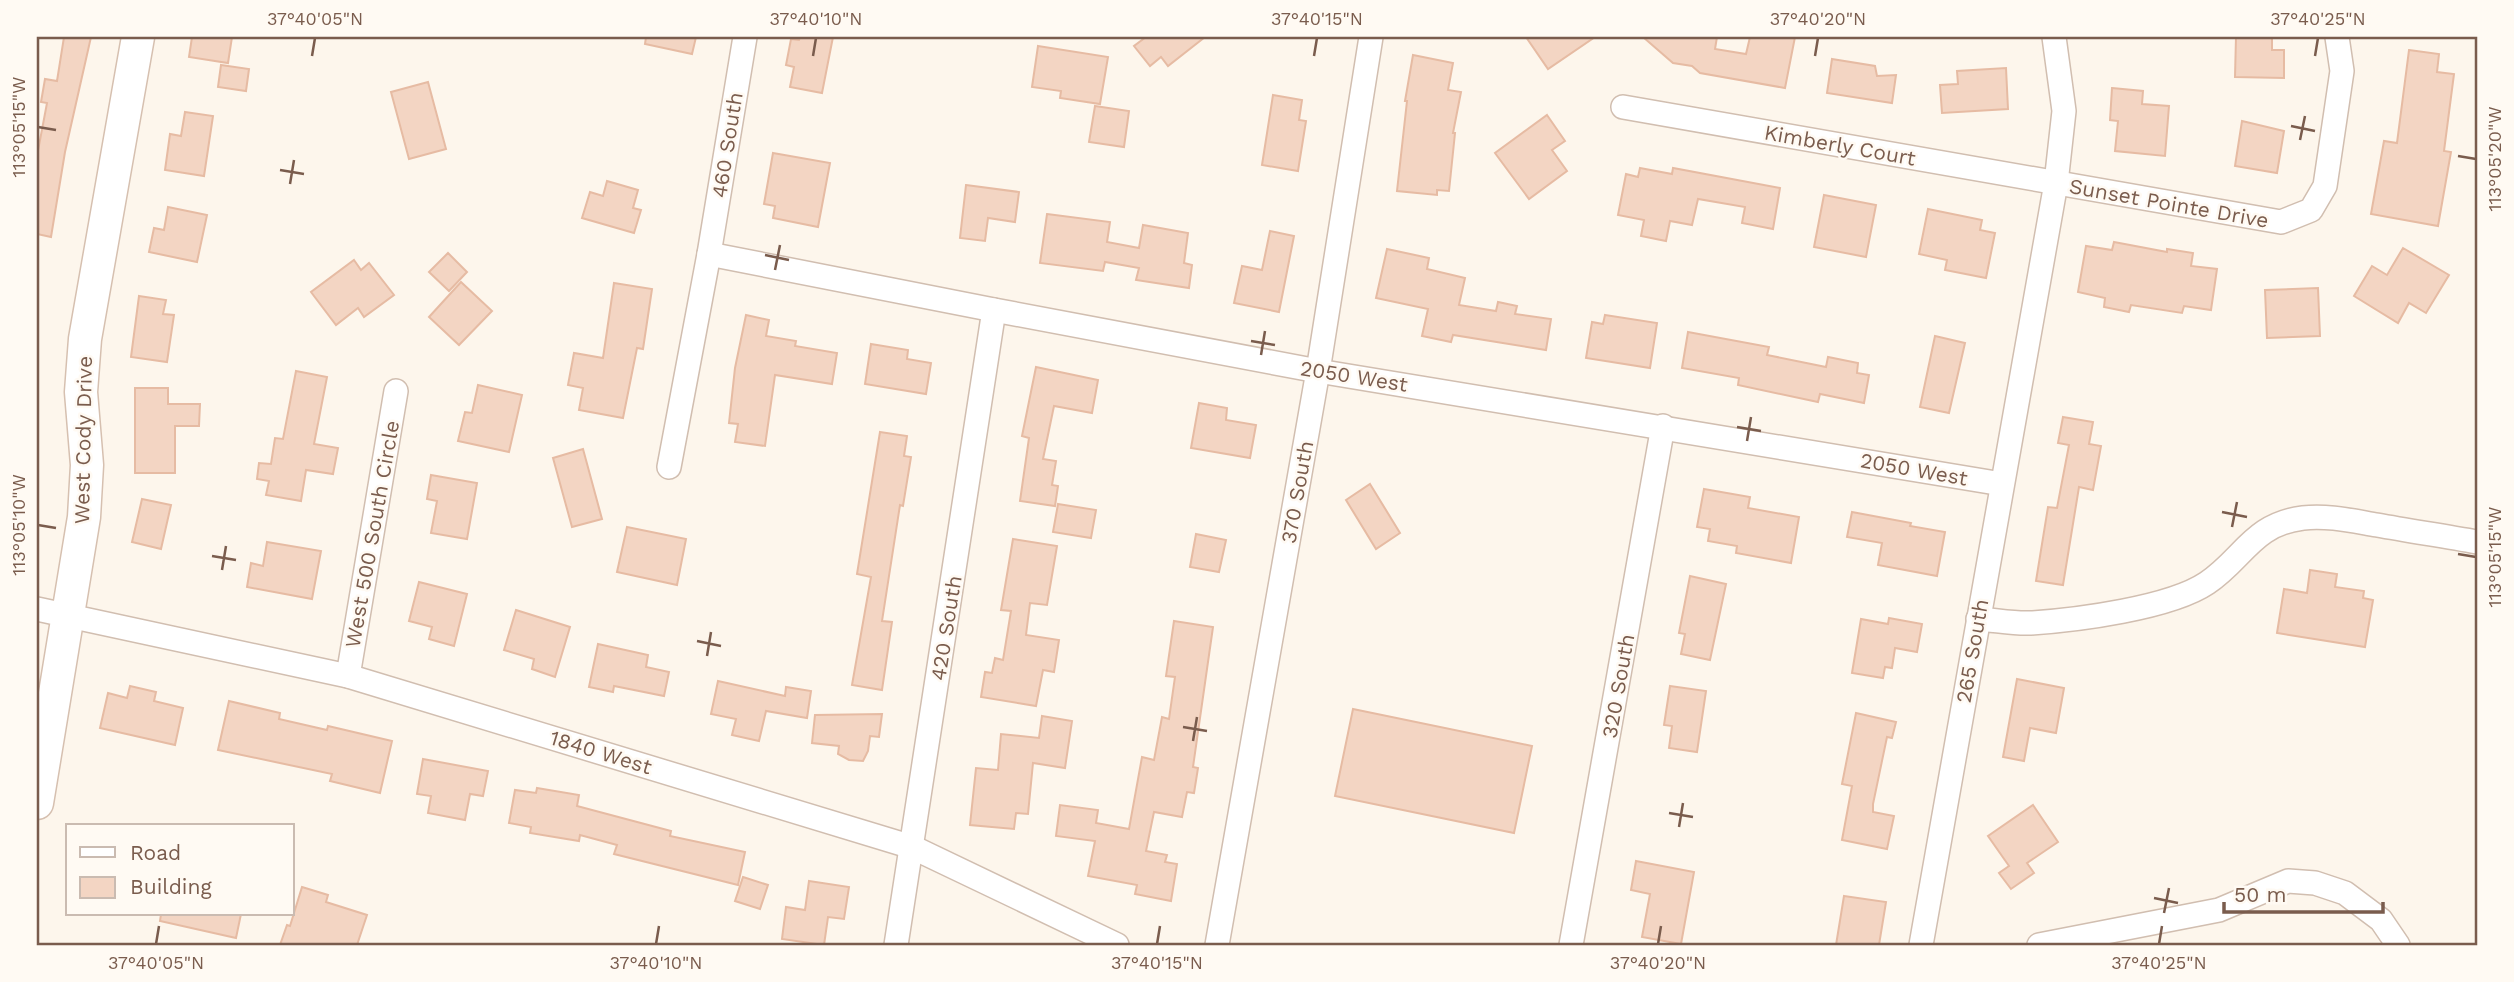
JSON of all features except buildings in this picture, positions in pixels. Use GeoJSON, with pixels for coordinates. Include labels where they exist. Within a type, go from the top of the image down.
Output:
{"type":"FeatureCollection","features":[{"type":"Feature","properties":{"kind":"street","name":"West Cody Drive"},"geometry":{"type":"LineString","coordinates":[[37,803],[52,611],[84,517],[87,465],[81,392],[85,339],[138,37]]}},
{"type":"Feature","properties":{"kind":"street","name":"460 South"},"geometry":{"type":"LineString","coordinates":[[669,467],[709,254],[745,37]]}},
{"type":"Feature","properties":{"kind":"street","name":"370 South"},"geometry":{"type":"LineString","coordinates":[[1217,945],[1318,371],[1371,37]]}},
{"type":"Feature","properties":{"kind":"street","name":"265 South"},"geometry":{"type":"LineString","coordinates":[[1921,945],[2056,183],[2064,111],[2054,37]]}},
{"type":"Feature","properties":{"kind":"street","name":"Sunset Pointe Drive"},"geometry":{"type":"LineString","coordinates":[[2056,183],[2281,222],[2311,210],[2325,186],[2342,71],[2337,37]]}},
{"type":"Feature","properties":{"kind":"street","name":"Kimberly Court"},"geometry":{"type":"LineString","coordinates":[[1623,107],[2056,183]]}},
{"type":"Feature","properties":{"kind":"street","name":"2050 West"},"geometry":{"type":"LineString","coordinates":[[709,254],[1318,371],[2002,484]]}},
{"type":"Feature","properties":{"kind":"street","name":"420 South"},"geometry":{"type":"LineString","coordinates":[[896,945],[994,310]]}},
{"type":"Feature","properties":{"kind":"street","name":"West 500 South Circle"},"geometry":{"type":"LineString","coordinates":[[348,676],[396,391]]}},
{"type":"Feature","properties":{"kind":"street","name":"320 South"},"geometry":{"type":"LineString","coordinates":[[1572,945],[1663,426]]}},
{"type":"Feature","properties":{"kind":"street"},"geometry":{"type":"LineString","coordinates":[[1978,619],[2029,623],[2104,614],[2188,594],[2226,568],[2251,540],[2278,524],[2303,518],[2340,519],[2477,542]]}},
{"type":"Feature","properties":{"kind":"street","name":"1840 West"},"geometry":{"type":"LineString","coordinates":[[52,611],[348,676],[912,847],[1117,945]]}},
{"type":"Feature","properties":{"kind":"street"},"geometry":{"type":"LineString","coordinates":[[2039,945],[2219,910],[2288,881],[2315,883],[2346,893],[2381,920],[2398,945]]}}]}
